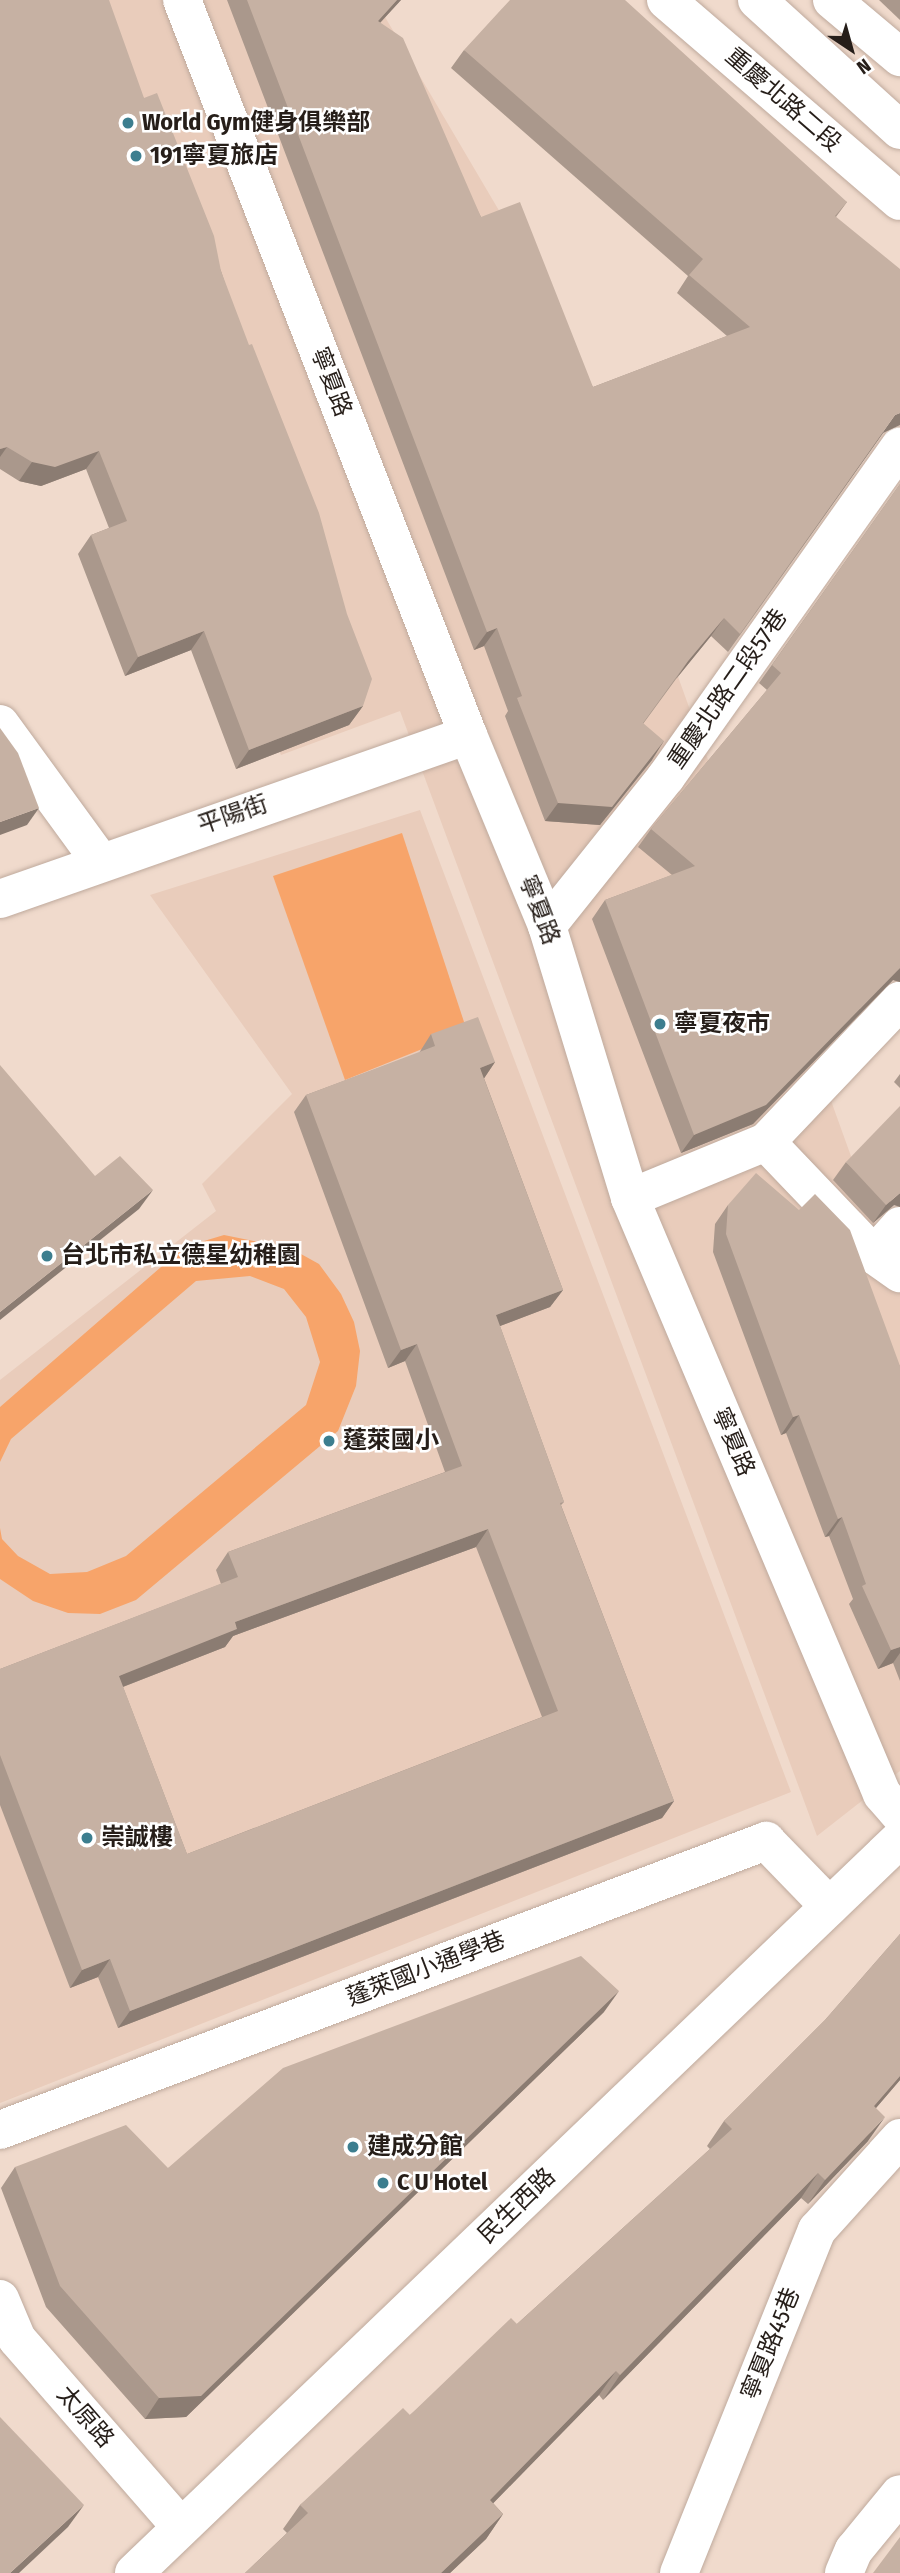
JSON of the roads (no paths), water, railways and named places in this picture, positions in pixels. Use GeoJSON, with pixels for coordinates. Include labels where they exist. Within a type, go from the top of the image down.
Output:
{"type":"FeatureCollection","features":[{"type":"Feature","properties":{"kind":"street","name":"寧夏路"},"geometry":{"type":"LineString","coordinates":[[182,0],[468,735],[547,926],[630,1198],[882,1794],[900,1815]]}},
{"type":"Feature","properties":{"kind":"street","name":"重慶北路二段"},"geometry":{"type":"LineString","coordinates":[[666,0],[900,201]]}},
{"type":"Feature","properties":{"kind":"street"},"geometry":{"type":"LineString","coordinates":[[757,0],[900,130]]}},
{"type":"Feature","properties":{"kind":"street"},"geometry":{"type":"LineString","coordinates":[[832,0],[900,57]]}},
{"type":"Feature","properties":{"kind":"street","name":"重慶北路二段57巷"},"geometry":{"type":"LineString","coordinates":[[547,926],[666,777],[900,446]]}},
{"type":"Feature","properties":{"kind":"street"},"geometry":{"type":"LineString","coordinates":[[0,724],[100,861]]}},
{"type":"Feature","properties":{"kind":"street","name":"平陽街"},"geometry":{"type":"LineString","coordinates":[[0,899],[100,861],[468,735]]}},
{"type":"Feature","properties":{"kind":"street"},"geometry":{"type":"LineString","coordinates":[[630,1198],[766,1142],[900,1001]]}},
{"type":"Feature","properties":{"kind":"street"},"geometry":{"type":"LineString","coordinates":[[766,1142],[887,1264],[900,1227]]}},
{"type":"Feature","properties":{"kind":"street","name":"民生西路"},"geometry":{"type":"LineString","coordinates":[[134,2573],[900,1839]]}},
{"type":"Feature","properties":{"kind":"street","name":"蓬萊國小通學巷"},"geometry":{"type":"LineString","coordinates":[[0,2130],[766,1841],[829,1906]]}},
{"type":"Feature","properties":{"kind":"street","name":"寧夏路45巷"},"geometry":{"type":"LineString","coordinates":[[678,2573],[817,2230],[900,2138]]}},
{"type":"Feature","properties":{"kind":"street","name":"太原路"},"geometry":{"type":"LineString","coordinates":[[0,2299],[17,2339],[181,2528]]}},
{"type":"Feature","properties":{"kind":"street"},"geometry":{"type":"LineString","coordinates":[[844,2573],[854,2550],[900,2494]]}},
{"type":"Feature","properties":{"kind":"place","name":"World Gym健身俱樂部"},"geometry":{"type":"Point","coordinates":[128,123]}},
{"type":"Feature","properties":{"kind":"place","name":"191寧夏旅店"},"geometry":{"type":"Point","coordinates":[136,156]}},
{"type":"Feature","properties":{"kind":"place","name":"寧夏夜市"},"geometry":{"type":"Point","coordinates":[660,1024]}},
{"type":"Feature","properties":{"kind":"place","name":"台北市私立德星幼稚園"},"geometry":{"type":"Point","coordinates":[47,1256]}},
{"type":"Feature","properties":{"kind":"place","name":"蓬萊國小"},"geometry":{"type":"Point","coordinates":[329,1441]}},
{"type":"Feature","properties":{"kind":"place","name":"崇誠樓"},"geometry":{"type":"Point","coordinates":[87,1838]}},
{"type":"Feature","properties":{"kind":"place","name":"建成分館"},"geometry":{"type":"Point","coordinates":[353,2147]}},
{"type":"Feature","properties":{"kind":"place","name":"C U Hotel"},"geometry":{"type":"Point","coordinates":[383,2183]}}]}
